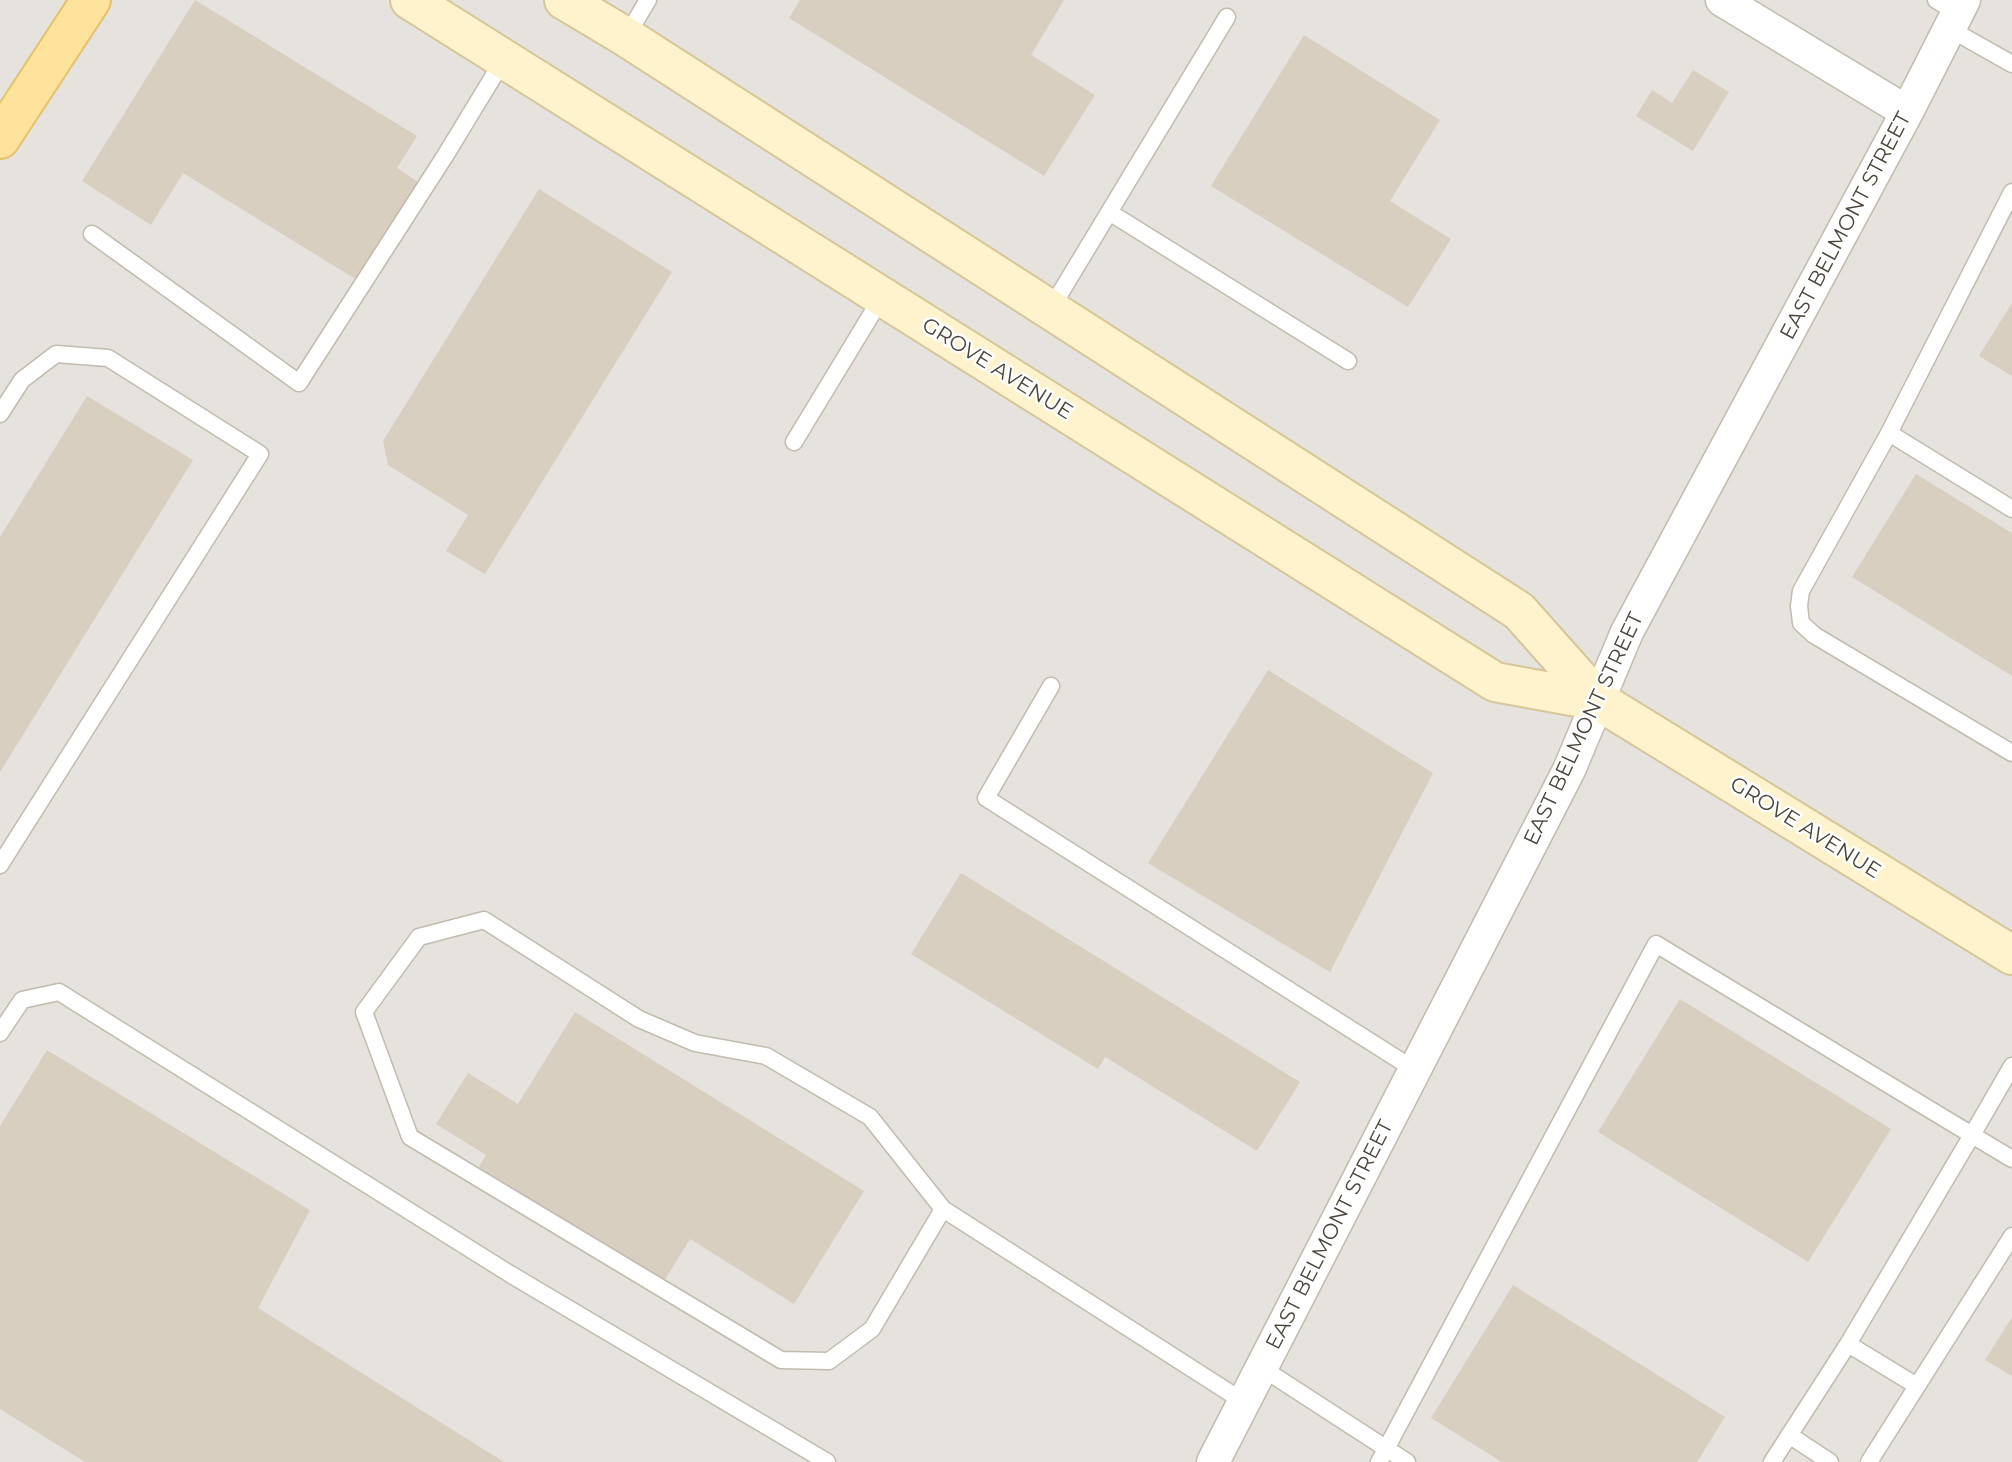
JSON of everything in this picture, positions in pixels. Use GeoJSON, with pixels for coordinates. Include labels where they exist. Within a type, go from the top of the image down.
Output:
{"type":"FeatureCollection","features":[{"type":"Feature","properties":{"kind":"main road"},"geometry":{"type":"LineString","coordinates":[[0,139],[91,0]]}},
{"type":"Feature","properties":{"kind":"main road","name":"GROVE AVENUE"},"geometry":{"type":"LineString","coordinates":[[410,0],[1495,682],[1598,701]]}},
{"type":"Feature","properties":{"kind":"main road","name":"GROVE AVENUE"},"geometry":{"type":"LineString","coordinates":[[564,0],[626,37],[1519,611],[1598,701],[2012,954]]}},
{"type":"Feature","properties":{"kind":"street"},"geometry":{"type":"LineString","coordinates":[[1722,0],[1907,112]]}},
{"type":"Feature","properties":{"kind":"street","name":"EAST BELMONT STREET"},"geometry":{"type":"LineString","coordinates":[[1213,1462],[1569,770],[1627,632],[1907,112],[1952,10]]}},
{"type":"Feature","properties":{"kind":"lane"},"geometry":{"type":"LineString","coordinates":[[626,37],[648,0]]}},
{"type":"Feature","properties":{"kind":"lane"},"geometry":{"type":"LineString","coordinates":[[1952,10],[2012,64]]}},
{"type":"Feature","properties":{"kind":"lane"},"geometry":{"type":"LineString","coordinates":[[1050,310],[1227,17]]}},
{"type":"Feature","properties":{"kind":"lane"},"geometry":{"type":"LineString","coordinates":[[92,234],[299,383],[446,156],[504,59]]}},
{"type":"Feature","properties":{"kind":"lane"},"geometry":{"type":"LineString","coordinates":[[2012,192],[1889,433],[1801,592],[1799,606],[1801,623],[1814,635],[2012,753]]}},
{"type":"Feature","properties":{"kind":"lane"},"geometry":{"type":"LineString","coordinates":[[1109,212],[1348,361]]}},
{"type":"Feature","properties":{"kind":"lane"},"geometry":{"type":"LineString","coordinates":[[794,442],[882,297]]}},
{"type":"Feature","properties":{"kind":"lane"},"geometry":{"type":"LineString","coordinates":[[0,414],[22,380],[56,354],[108,358],[260,454],[0,865]]}},
{"type":"Feature","properties":{"kind":"lane"},"geometry":{"type":"LineString","coordinates":[[1889,433],[2012,509]]}},
{"type":"Feature","properties":{"kind":"lane"},"geometry":{"type":"LineString","coordinates":[[1051,686],[986,798],[1415,1070]]}},
{"type":"Feature","properties":{"kind":"lane"},"geometry":{"type":"LineString","coordinates":[[943,1209],[872,1329],[829,1361],[781,1360],[410,1137],[364,1012],[419,937],[484,920],[639,1019],[695,1043],[766,1056],[870,1117],[943,1209],[1244,1402]]}},
{"type":"Feature","properties":{"kind":"lane"},"geometry":{"type":"LineString","coordinates":[[1383,1456],[1656,944],[2012,1159]]}},
{"type":"Feature","properties":{"kind":"lane"},"geometry":{"type":"LineString","coordinates":[[0,1033],[22,1000],[59,992],[510,1274],[827,1462]]}},
{"type":"Feature","properties":{"kind":"lane"},"geometry":{"type":"LineString","coordinates":[[1772,1462],[1848,1344],[2012,1066]]}},
{"type":"Feature","properties":{"kind":"lane"},"geometry":{"type":"LineString","coordinates":[[1869,1462],[2012,1236]]}},
{"type":"Feature","properties":{"kind":"lane"},"geometry":{"type":"LineString","coordinates":[[1848,1344],[1917,1385]]}},
{"type":"Feature","properties":{"kind":"lane"},"geometry":{"type":"LineString","coordinates":[[1262,1368],[1383,1456],[1407,1462]]}},
{"type":"Feature","properties":{"kind":"lane"},"geometry":{"type":"LineString","coordinates":[[1789,1435],[1830,1462]]}},
{"type":"Feature","properties":{"kind":"shaded area"},"geometry":{"type":"Polygon","coordinates":[[[0,0],[2012,0],[2012,1462],[0,1462],[0,0]]]}},
{"type":"Feature","properties":{"kind":"building"},"geometry":{"type":"Polygon","coordinates":[[[195,0],[417,136],[397,168],[418,182],[357,280],[183,173],[151,225],[82,181],[195,0]]]}},
{"type":"Feature","properties":{"kind":"building"},"geometry":{"type":"Polygon","coordinates":[[[800,0],[1064,0],[1031,55],[1095,95],[1044,176],[789,18],[800,0]]]}},
{"type":"Feature","properties":{"kind":"building"},"geometry":{"type":"Polygon","coordinates":[[[1304,35],[1440,120],[1390,201],[1451,239],[1408,307],[1211,186],[1304,35]]]}},
{"type":"Feature","properties":{"kind":"building"},"geometry":{"type":"Polygon","coordinates":[[[1693,70],[1729,92],[1693,151],[1636,116],[1652,90],[1672,103],[1693,70]]]}},
{"type":"Feature","properties":{"kind":"building"},"geometry":{"type":"Polygon","coordinates":[[[539,189],[672,272],[485,574],[446,551],[468,515],[388,465],[383,441],[539,189]]]}},
{"type":"Feature","properties":{"kind":"building"},"geometry":{"type":"Polygon","coordinates":[[[2012,303],[2012,376],[1979,356],[2012,303]]]}},
{"type":"Feature","properties":{"kind":"building"},"geometry":{"type":"Polygon","coordinates":[[[87,396],[193,460],[0,772],[0,537],[87,396]]]}},
{"type":"Feature","properties":{"kind":"building"},"geometry":{"type":"Polygon","coordinates":[[[1916,474],[2012,533],[2012,676],[1852,577],[1916,474]]]}},
{"type":"Feature","properties":{"kind":"building"},"geometry":{"type":"Polygon","coordinates":[[[1268,670],[1433,773],[1330,972],[1148,863],[1268,670]]]}},
{"type":"Feature","properties":{"kind":"building"},"geometry":{"type":"Polygon","coordinates":[[[961,873],[1300,1082],[1257,1151],[1105,1057],[1098,1069],[911,954],[961,873]]]}},
{"type":"Feature","properties":{"kind":"building"},"geometry":{"type":"Polygon","coordinates":[[[1680,999],[1891,1129],[1808,1262],[1598,1132],[1680,999]]]}},
{"type":"Feature","properties":{"kind":"building"},"geometry":{"type":"Polygon","coordinates":[[[575,1012],[864,1191],[794,1304],[690,1239],[664,1281],[479,1167],[486,1155],[436,1124],[468,1073],[518,1104],[575,1012]]]}},
{"type":"Feature","properties":{"kind":"building"},"geometry":{"type":"Polygon","coordinates":[[[47,1050],[310,1210],[258,1308],[504,1462],[85,1462],[0,1409],[0,1126],[47,1050]]]}},
{"type":"Feature","properties":{"kind":"building"},"geometry":{"type":"Polygon","coordinates":[[[1513,1285],[1725,1417],[1697,1462],[1502,1462],[1431,1418],[1513,1285]]]}},
{"type":"Feature","properties":{"kind":"building"},"geometry":{"type":"Polygon","coordinates":[[[2012,1317],[2012,1376],[1985,1360],[2012,1317]]]}}]}
